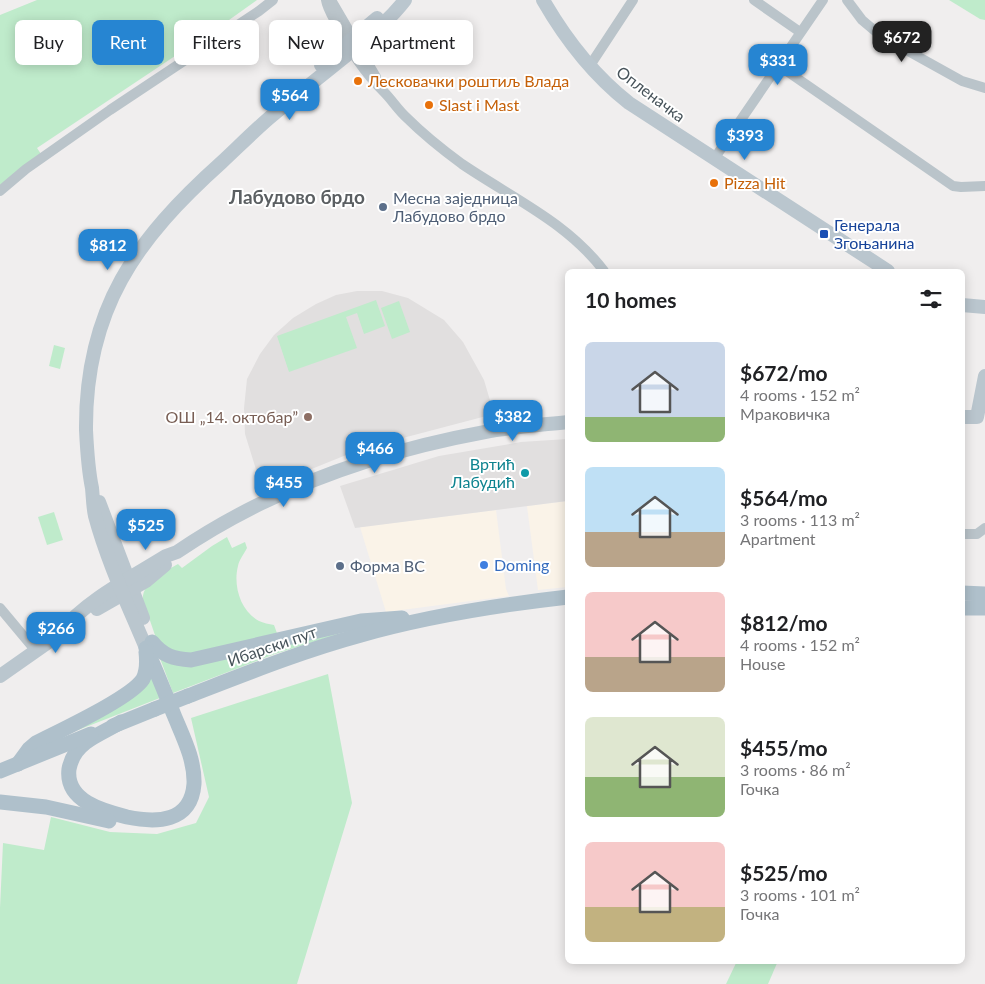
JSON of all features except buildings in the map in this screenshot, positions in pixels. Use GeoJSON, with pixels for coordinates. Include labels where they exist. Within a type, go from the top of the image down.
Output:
{"type":"FeatureCollection","features":[{"type":"Feature","properties":{"kind":"main road"},"geometry":{"type":"LineString","coordinates":[[965,593],[985,594]]}},
{"type":"Feature","properties":{"kind":"main road","name":"Ибарски пут"},"geometry":{"type":"LineString","coordinates":[[0,772],[255,670],[338,642],[426,619],[565,597]]}},
{"type":"Feature","properties":{"kind":"main road"},"geometry":{"type":"LineString","coordinates":[[965,608],[985,608]]}},
{"type":"Feature","properties":{"kind":"main road"},"geometry":{"type":"LineString","coordinates":[[149,645],[175,659],[191,660],[361,621],[392,617],[426,619]]}},
{"type":"Feature","properties":{"kind":"main road"},"geometry":{"type":"LineString","coordinates":[[121,722],[85,743],[74,756],[69,774],[73,789],[90,805],[115,814],[152,821],[177,815],[184,810],[192,795],[194,786],[192,766],[149,645]]}},
{"type":"Feature","properties":{"kind":"main road"},"geometry":{"type":"LineString","coordinates":[[18,764],[36,743],[114,702],[138,685],[146,670],[149,645]]}},
{"type":"Feature","properties":{"kind":"main road"},"geometry":{"type":"LineString","coordinates":[[0,802],[46,807],[142,828],[167,827],[190,815],[200,794],[200,772],[186,728],[149,645]]}},
{"type":"Feature","properties":{"kind":"street"},"geometry":{"type":"LineString","coordinates":[[0,191],[26,169],[110,110],[273,0]]}},
{"type":"Feature","properties":{"kind":"street"},"geometry":{"type":"LineString","coordinates":[[326,0],[352,44]]}},
{"type":"Feature","properties":{"kind":"street"},"geometry":{"type":"LineString","coordinates":[[331,0],[352,44]]}},
{"type":"Feature","properties":{"kind":"street"},"geometry":{"type":"LineString","coordinates":[[378,20],[399,0]]}},
{"type":"Feature","properties":{"kind":"street"},"geometry":{"type":"LineString","coordinates":[[386,20],[405,0]]}},
{"type":"Feature","properties":{"kind":"street","name":"Опленачка"},"geometry":{"type":"LineString","coordinates":[[543,0],[570,43],[589,67],[628,103],[885,269]]}},
{"type":"Feature","properties":{"kind":"street"},"geometry":{"type":"LineString","coordinates":[[589,67],[633,0]]}},
{"type":"Feature","properties":{"kind":"street"},"geometry":{"type":"LineString","coordinates":[[754,0],[800,32]]}},
{"type":"Feature","properties":{"kind":"street"},"geometry":{"type":"LineString","coordinates":[[714,159],[823,0]]}},
{"type":"Feature","properties":{"kind":"street"},"geometry":{"type":"LineString","coordinates":[[847,0],[855,13],[869,27],[888,41],[962,81],[985,88]]}},
{"type":"Feature","properties":{"kind":"street"},"geometry":{"type":"LineString","coordinates":[[149,645],[126,586],[96,520],[86,436],[89,374],[100,329],[116,286],[133,258],[164,218],[197,184],[268,119],[290,93],[352,44]]}},
{"type":"Feature","properties":{"kind":"street"},"geometry":{"type":"LineString","coordinates":[[366,65],[384,92],[405,117],[428,138],[463,164],[541,213],[567,232],[602,269]]}},
{"type":"Feature","properties":{"kind":"street"},"geometry":{"type":"LineString","coordinates":[[778,65],[953,186],[985,186]]}},
{"type":"Feature","properties":{"kind":"street"},"geometry":{"type":"LineString","coordinates":[[965,306],[985,307]]}},
{"type":"Feature","properties":{"kind":"street"},"geometry":{"type":"LineString","coordinates":[[965,417],[981,417],[985,376]]}},
{"type":"Feature","properties":{"kind":"street"},"geometry":{"type":"LineString","coordinates":[[0,676],[126,586],[156,573],[176,552],[236,515],[267,500],[324,477],[384,456],[423,445],[483,432],[565,422]]}},
{"type":"Feature","properties":{"kind":"street"},"geometry":{"type":"LineString","coordinates":[[965,534],[977,534],[985,528]]}},
{"type":"Feature","properties":{"kind":"street"},"geometry":{"type":"LineString","coordinates":[[0,608],[36,651]]}},
{"type":"Feature","properties":{"kind":"shaded area"},"geometry":{"type":"Polygon","coordinates":[[[357,291],[382,291],[408,298],[444,320],[463,342],[484,380],[494,414],[361,449],[262,489],[245,434],[244,408],[247,379],[260,354],[274,335],[293,318],[336,295],[357,291]]]}},
{"type":"Feature","properties":{"kind":"shaded area"},"geometry":{"type":"Polygon","coordinates":[[[565,439],[565,501],[355,528],[340,486],[439,456],[521,442],[565,439]]]}},
{"type":"Feature","properties":{"kind":"shaded area"},"geometry":{"type":"Polygon","coordinates":[[[565,501],[565,587],[538,590],[527,506],[565,501]]]}},
{"type":"Feature","properties":{"kind":"shaded area"},"geometry":{"type":"Polygon","coordinates":[[[496,510],[506,589],[509,596],[386,612],[360,527],[496,510]]]}},
{"type":"Feature","properties":{"kind":"green space"},"geometry":{"type":"Polygon","coordinates":[[[37,0],[257,0],[229,20],[174,20],[174,57],[164,63],[164,20],[92,20],[92,65],[162,65],[37,148],[41,154],[0,185],[0,15],[37,0]]]}},
{"type":"Feature","properties":{"kind":"green space"},"geometry":{"type":"Polygon","coordinates":[[[949,0],[985,0],[985,20],[980,19],[949,0]]]}},
{"type":"Feature","properties":{"kind":"green space"},"geometry":{"type":"Polygon","coordinates":[[[376,300],[385,326],[364,334],[357,313],[346,317],[357,348],[289,372],[277,336],[376,300]]]}},
{"type":"Feature","properties":{"kind":"green space"},"geometry":{"type":"Polygon","coordinates":[[[399,301],[410,332],[392,339],[381,308],[399,301]]]}},
{"type":"Feature","properties":{"kind":"green space"},"geometry":{"type":"Polygon","coordinates":[[[54,345],[65,348],[60,369],[49,366],[54,345]]]}},
{"type":"Feature","properties":{"kind":"green space"},"geometry":{"type":"Polygon","coordinates":[[[54,512],[63,540],[47,545],[38,517],[54,512]]]}},
{"type":"Feature","properties":{"kind":"green space"},"geometry":{"type":"Polygon","coordinates":[[[227,537],[232,548],[245,542],[247,548],[239,562],[237,573],[237,589],[243,604],[252,617],[264,623],[274,625],[278,636],[193,658],[159,647],[143,600],[146,588],[161,574],[178,564],[182,568],[227,537]]]}},
{"type":"Feature","properties":{"kind":"green space"},"geometry":{"type":"Polygon","coordinates":[[[342,633],[275,654],[173,693],[158,653],[172,660],[342,633]]]}},
{"type":"Feature","properties":{"kind":"green space"},"geometry":{"type":"Polygon","coordinates":[[[148,672],[165,696],[50,741],[148,672]]]}},
{"type":"Feature","properties":{"kind":"green space"},"geometry":{"type":"Polygon","coordinates":[[[328,674],[352,803],[297,984],[0,984],[0,908],[3,843],[44,850],[51,817],[110,832],[157,834],[196,823],[209,797],[191,718],[328,674]]]}},
{"type":"Feature","properties":{"kind":"green space"},"geometry":{"type":"Polygon","coordinates":[[[736,964],[777,964],[768,984],[726,984],[736,964]]]}},
{"type":"Feature","properties":{"kind":"place","name":"Лесковачки роштиљ Влада"},"geometry":{"type":"Point","coordinates":[358,81]}},
{"type":"Feature","properties":{"kind":"place","name":"Slast i Mast"},"geometry":{"type":"Point","coordinates":[429,105]}},
{"type":"Feature","properties":{"kind":"place","name":"Pizza Hit"},"geometry":{"type":"Point","coordinates":[714,183]}},
{"type":"Feature","properties":{"kind":"place","name":"Месна заједница Лабудово брдо"},"geometry":{"type":"Point","coordinates":[383,207]}},
{"type":"Feature","properties":{"kind":"place","name":"Генерала Згоњанина"},"geometry":{"type":"Point","coordinates":[824,234]}},
{"type":"Feature","properties":{"kind":"place","name":"ОШ „14. октобар”"},"geometry":{"type":"Point","coordinates":[308,417]}},
{"type":"Feature","properties":{"kind":"place","name":"Вртић Лабудић"},"geometry":{"type":"Point","coordinates":[525,473]}},
{"type":"Feature","properties":{"kind":"place","name":"Doming"},"geometry":{"type":"Point","coordinates":[484,565]}},
{"type":"Feature","properties":{"kind":"place","name":"Форма ВС"},"geometry":{"type":"Point","coordinates":[340,566]}},
{"type":"Feature","properties":{"kind":"district","name":"Лабудово брдо"},"geometry":{"type":"Point","coordinates":[297,197]}}]}
